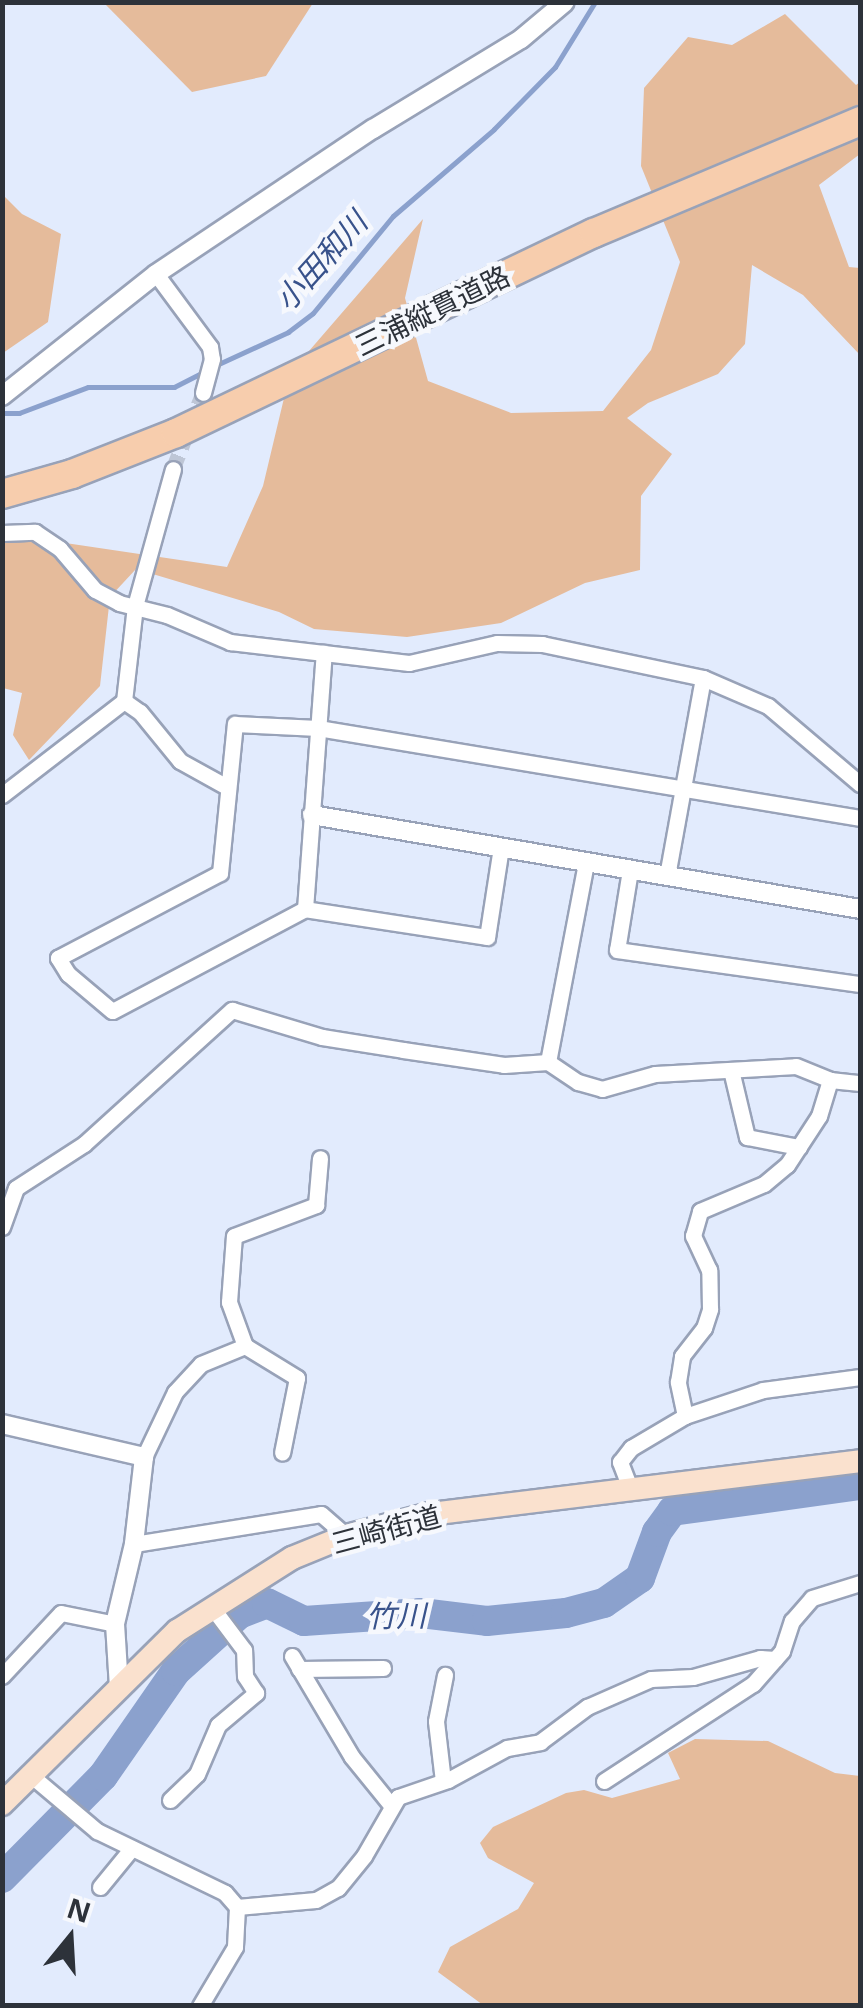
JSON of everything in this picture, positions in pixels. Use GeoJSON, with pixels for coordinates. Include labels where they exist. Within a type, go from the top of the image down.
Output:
{"type":"FeatureCollection","features":[{"type":"Feature","properties":{"kind":"highway","name":"三浦縦貫道路"},"geometry":{"type":"LineString","coordinates":[[2,494],[113,459],[191,427],[494,285],[860,121]]}},
{"type":"Feature","properties":{"kind":"highway","name":"三浦縦貫道路"},"geometry":{"type":"LineString","coordinates":[[702,191],[860,131]]}},
{"type":"Feature","properties":{"kind":"highway","name":"三浦縦貫道路"},"geometry":{"type":"LineString","coordinates":[[2,504],[76,482],[180,442],[494,285]]}},
{"type":"Feature","properties":{"kind":"main road","name":"三崎街道"},"geometry":{"type":"LineString","coordinates":[[2,1804],[34,1777],[177,1631],[292,1558],[346,1536],[430,1514],[860,1461]]}},
{"type":"Feature","properties":{"kind":"street"},"geometry":{"type":"LineString","coordinates":[[2,396],[38,372],[156,274],[373,129],[521,39],[565,2]]}},
{"type":"Feature","properties":{"kind":"street"},"geometry":{"type":"LineString","coordinates":[[156,274],[210,346],[212,359],[203,393]]}},
{"type":"Feature","properties":{"kind":"street"},"geometry":{"type":"LineString","coordinates":[[2,795],[124,701],[135,606],[173,469]]}},
{"type":"Feature","properties":{"kind":"street"},"geometry":{"type":"LineString","coordinates":[[2,533],[35,532],[60,549],[94,590],[119,604],[135,606],[230,642],[409,663],[496,643],[542,644],[702,678],[768,706],[860,784]]}},
{"type":"Feature","properties":{"kind":"street"},"geometry":{"type":"LineString","coordinates":[[304,909],[324,652]]}},
{"type":"Feature","properties":{"kind":"street"},"geometry":{"type":"LineString","coordinates":[[667,876],[702,678]]}},
{"type":"Feature","properties":{"kind":"street"},"geometry":{"type":"LineString","coordinates":[[124,701],[140,712],[180,761],[228,788]]}},
{"type":"Feature","properties":{"kind":"street"},"geometry":{"type":"LineString","coordinates":[[500,847],[487,937],[304,909],[112,1010],[68,974],[58,958],[220,873],[235,724],[318,728],[860,818]]}},
{"type":"Feature","properties":{"kind":"street"},"geometry":{"type":"LineString","coordinates":[[312,815],[860,909]]}},
{"type":"Feature","properties":{"kind":"street"},"geometry":{"type":"LineString","coordinates":[[548,1062],[586,862]]}},
{"type":"Feature","properties":{"kind":"street"},"geometry":{"type":"LineString","coordinates":[[630,870],[617,950],[860,984]]}},
{"type":"Feature","properties":{"kind":"street"},"geometry":{"type":"LineString","coordinates":[[2,1228],[16,1188],[84,1144],[232,1010],[354,1042],[504,1065],[548,1062],[578,1082],[602,1089],[654,1074],[796,1066],[830,1080],[860,1083]]}},
{"type":"Feature","properties":{"kind":"street"},"geometry":{"type":"LineString","coordinates":[[731,1070],[747,1137],[799,1147]]}},
{"type":"Feature","properties":{"kind":"street"},"geometry":{"type":"LineString","coordinates":[[685,1416],[678,1382],[682,1356],[704,1328],[710,1309],[709,1270],[693,1236],[694,1224],[700,1211],[764,1184],[787,1165],[819,1116],[830,1080]]}},
{"type":"Feature","properties":{"kind":"street"},"geometry":{"type":"LineString","coordinates":[[282,1452],[297,1378],[245,1346],[228,1302],[234,1236],[316,1204],[320,1158]]}},
{"type":"Feature","properties":{"kind":"street"},"geometry":{"type":"LineString","coordinates":[[119,1688],[115,1624],[134,1544],[144,1457],[176,1392],[202,1364],[245,1346]]}},
{"type":"Feature","properties":{"kind":"street"},"geometry":{"type":"LineString","coordinates":[[630,1488],[620,1462],[630,1448],[685,1416],[763,1390],[860,1377]]}},
{"type":"Feature","properties":{"kind":"street"},"geometry":{"type":"LineString","coordinates":[[2,1424],[144,1457]]}},
{"type":"Feature","properties":{"kind":"street"},"geometry":{"type":"LineString","coordinates":[[134,1544],[321,1514],[346,1536]]}},
{"type":"Feature","properties":{"kind":"street"},"geometry":{"type":"LineString","coordinates":[[604,1781],[753,1684],[775,1659],[792,1621],[812,1598],[860,1583]]}},
{"type":"Feature","properties":{"kind":"street"},"geometry":{"type":"LineString","coordinates":[[170,1800],[196,1774],[218,1725],[256,1694],[245,1676],[244,1650],[211,1606]]}},
{"type":"Feature","properties":{"kind":"street"},"geometry":{"type":"LineString","coordinates":[[2,1676],[61,1613],[115,1624]]}},
{"type":"Feature","properties":{"kind":"street"},"geometry":{"type":"LineString","coordinates":[[237,1907],[316,1900],[338,1888],[364,1856],[390,1804],[507,1748],[540,1742],[587,1707],[651,1679],[693,1677],[760,1658],[775,1659]]}},
{"type":"Feature","properties":{"kind":"street"},"geometry":{"type":"LineString","coordinates":[[384,1668],[296,1662],[352,1758],[390,1804]]}},
{"type":"Feature","properties":{"kind":"street"},"geometry":{"type":"LineString","coordinates":[[443,1781],[436,1721],[445,1676]]}},
{"type":"Feature","properties":{"kind":"street"},"geometry":{"type":"LineString","coordinates":[[34,1777],[97,1831],[225,1893],[237,1907],[240,1922],[235,1948],[200,2006]]}},
{"type":"Feature","properties":{"kind":"street"},"geometry":{"type":"LineString","coordinates":[[100,1888],[132,1848]]}},
{"type":"Feature","properties":{"kind":"shaded area"},"geometry":{"type":"Polygon","coordinates":[[[104,3],[313,3],[266,76],[192,92],[104,3]]]}},
{"type":"Feature","properties":{"kind":"shaded area"},"geometry":{"type":"Polygon","coordinates":[[[785,14],[856,85],[860,82],[860,154],[819,185],[849,267],[860,268],[860,355],[803,295],[752,265],[745,344],[718,374],[648,403],[627,418],[672,454],[641,496],[640,570],[585,583],[501,623],[407,637],[314,629],[279,612],[136,569],[110,597],[100,686],[29,760],[13,735],[22,693],[3,688],[2,539],[52,541],[227,567],[263,486],[290,373],[423,219],[405,298],[428,381],[511,413],[603,411],[651,350],[680,262],[641,166],[644,88],[688,37],[732,45],[785,14]]]}},
{"type":"Feature","properties":{"kind":"shaded area"},"geometry":{"type":"Polygon","coordinates":[[[3,195],[22,214],[61,234],[48,322],[3,353],[3,195]]]}},
{"type":"Feature","properties":{"kind":"shaded area"},"geometry":{"type":"Polygon","coordinates":[[[695,1739],[768,1741],[835,1773],[860,1776],[860,2005],[483,2005],[438,1972],[450,1947],[518,1909],[534,1883],[488,1858],[480,1843],[493,1827],[566,1793],[584,1790],[612,1798],[680,1779],[668,1753],[695,1739]]]}},
{"type":"Feature","properties":{"kind":"waterway","name":"小田和川"},"geometry":{"type":"LineString","coordinates":[[212,367],[288,332],[313,313],[393,216],[494,129],[555,67],[595,2]]}},
{"type":"Feature","properties":{"kind":"waterway","name":"小田和川"},"geometry":{"type":"LineString","coordinates":[[2,413],[19,413],[88,387],[174,387],[203,372]]}},
{"type":"Feature","properties":{"kind":"waterway","name":"竹川"},"geometry":{"type":"LineString","coordinates":[[2,1878],[103,1776],[176,1671],[239,1614],[267,1603],[304,1621],[421,1613],[487,1621],[566,1613],[604,1603],[640,1578],[657,1532],[672,1511],[860,1485]]}},
{"type":"Feature","properties":{"kind":"tunnel"},"geometry":{"type":"LineString","coordinates":[[173,469],[203,393]]}}]}
